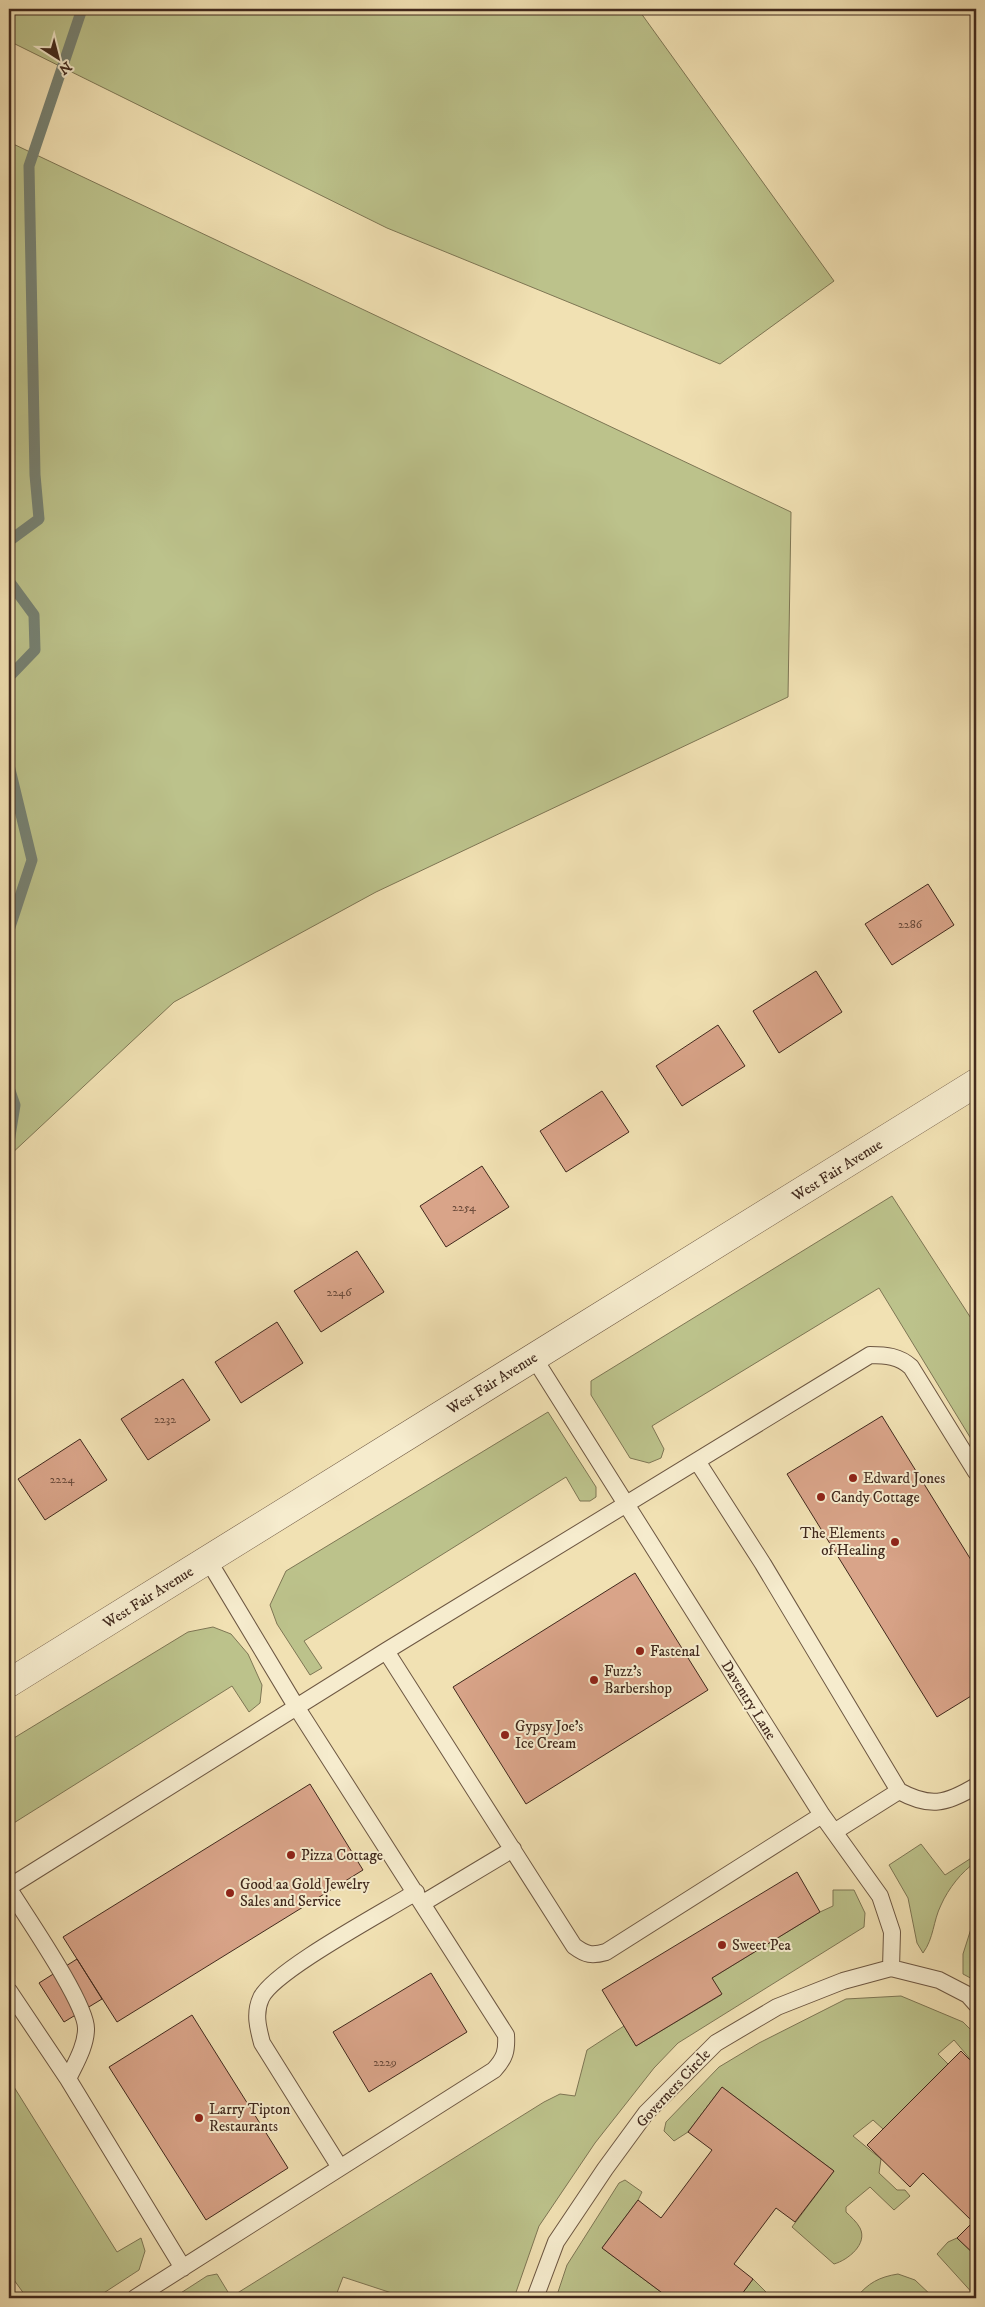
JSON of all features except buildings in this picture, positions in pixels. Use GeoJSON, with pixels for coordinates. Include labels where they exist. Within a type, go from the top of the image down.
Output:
{"type":"FeatureCollection","features":[{"type":"Feature","properties":{"kind":"street","name":"West Fair Avenue"},"geometry":{"type":"LineString","coordinates":[[9,1683],[976,1083]]}},
{"type":"Feature","properties":{"kind":"lane"},"geometry":{"type":"LineString","coordinates":[[68,2079],[78,2060],[86,2028],[78,2000],[9,1888],[386,1651],[870,1355],[886,1355],[902,1359],[911,1367],[976,1472]]}},
{"type":"Feature","properties":{"kind":"lane","name":"Daventry Lane"},"geometry":{"type":"LineString","coordinates":[[534,1358],[822,1815],[880,1896],[892,1932],[891,1968]]}},
{"type":"Feature","properties":{"kind":"lane"},"geometry":{"type":"LineString","coordinates":[[696,1461],[763,1564],[899,1791],[918,1801],[940,1802],[956,1798],[976,1786]]}},
{"type":"Feature","properties":{"kind":"lane"},"geometry":{"type":"LineString","coordinates":[[136,2298],[340,2166],[494,2070],[507,2050],[506,2035],[297,1708],[208,1560]]}},
{"type":"Feature","properties":{"kind":"lane"},"geometry":{"type":"LineString","coordinates":[[386,1651],[574,1946],[583,1953],[593,1955],[606,1952],[822,1815]]}},
{"type":"Feature","properties":{"kind":"lane"},"geometry":{"type":"LineString","coordinates":[[834,1832],[899,1791]]}},
{"type":"Feature","properties":{"kind":"lane"},"geometry":{"type":"LineString","coordinates":[[340,2166],[262,2043],[256,2022],[261,1997],[279,1977],[420,1898],[513,1849]]}},
{"type":"Feature","properties":{"kind":"lane"},"geometry":{"type":"LineString","coordinates":[[891,1968],[939,1980],[968,1995],[976,2004]]}},
{"type":"Feature","properties":{"kind":"lane","name":"Governers Circle"},"geometry":{"type":"LineString","coordinates":[[535,2298],[556,2242],[604,2169],[646,2113],[716,2043],[777,2007],[843,1981],[891,1968]]}},
{"type":"Feature","properties":{"kind":"lane"},"geometry":{"type":"LineString","coordinates":[[9,1991],[68,2079],[183,2268]]}},
{"type":"Feature","properties":{"kind":"green space"},"geometry":{"type":"Polygon","coordinates":[[[9,9],[638,9],[834,281],[720,364],[387,228],[9,41],[9,9]]]}},
{"type":"Feature","properties":{"kind":"green space"},"geometry":{"type":"Polygon","coordinates":[[[9,142],[791,512],[788,697],[376,892],[174,1002],[9,1156],[9,142]]]}},
{"type":"Feature","properties":{"kind":"green space"},"geometry":{"type":"Polygon","coordinates":[[[892,1196],[976,1326],[976,1447],[879,1288],[652,1426],[664,1449],[661,1458],[649,1463],[630,1458],[591,1395],[591,1381],[892,1196]]]}},
{"type":"Feature","properties":{"kind":"green space"},"geometry":{"type":"Polygon","coordinates":[[[548,1412],[596,1487],[596,1497],[590,1501],[580,1501],[566,1477],[304,1641],[322,1668],[310,1675],[277,1624],[270,1605],[286,1571],[548,1412]]]}},
{"type":"Feature","properties":{"kind":"green space"},"geometry":{"type":"Polygon","coordinates":[[[213,1627],[231,1634],[248,1654],[262,1685],[260,1703],[249,1712],[232,1686],[9,1826],[9,1741],[188,1632],[213,1627]]]}},
{"type":"Feature","properties":{"kind":"green space"},"geometry":{"type":"Polygon","coordinates":[[[921,1844],[945,1875],[976,1855],[976,1862],[961,1875],[944,1899],[938,1911],[927,1947],[923,1953],[917,1943],[908,1898],[889,1865],[921,1844]]]}},
{"type":"Feature","properties":{"kind":"green space"},"geometry":{"type":"Polygon","coordinates":[[[833,1890],[854,1890],[865,1913],[864,1927],[678,2043],[654,2068],[595,2143],[539,2226],[514,2298],[407,2298],[343,2277],[335,2298],[173,2298],[207,2276],[217,2274],[231,2297],[544,2102],[560,2094],[575,2096],[587,2050],[624,2026],[636,2046],[721,1995],[712,1978],[833,1906],[833,1890]]]}},
{"type":"Feature","properties":{"kind":"green space"},"geometry":{"type":"Polygon","coordinates":[[[976,1913],[976,1981],[963,1974],[963,1954],[976,1913]]]}},
{"type":"Feature","properties":{"kind":"green space"},"geometry":{"type":"Polygon","coordinates":[[[901,1996],[963,2022],[976,2035],[976,2066],[954,2040],[938,2054],[948,2064],[883,2129],[873,2120],[853,2136],[881,2159],[879,2173],[897,2190],[905,2190],[910,2196],[894,2210],[870,2187],[846,2207],[846,2212],[860,2228],[861,2240],[850,2255],[834,2264],[792,2227],[834,2171],[722,2087],[688,2132],[674,2141],[664,2131],[666,2122],[719,2067],[759,2043],[846,1999],[901,1996]]]}},
{"type":"Feature","properties":{"kind":"green space"},"geometry":{"type":"Polygon","coordinates":[[[9,2079],[117,2252],[141,2238],[145,2251],[139,2270],[96,2298],[27,2298],[9,2273],[9,2079]]]}},
{"type":"Feature","properties":{"kind":"green space"},"geometry":{"type":"Polygon","coordinates":[[[625,2180],[642,2192],[602,2248],[669,2298],[556,2298],[567,2265],[619,2183],[625,2180]]]}},
{"type":"Feature","properties":{"kind":"green space"},"geometry":{"type":"Polygon","coordinates":[[[957,2238],[976,2256],[976,2297],[937,2254],[948,2242],[957,2238]]]}},
{"type":"Feature","properties":{"kind":"green space"},"geometry":{"type":"Polygon","coordinates":[[[898,2274],[915,2280],[934,2298],[856,2298],[874,2282],[898,2274]]]}},
{"type":"Feature","properties":{"kind":"green space"},"geometry":{"type":"Polygon","coordinates":[[[753,2279],[772,2298],[739,2298],[753,2279]]]}},
{"type":"Feature","properties":{"kind":"waterway"},"geometry":{"type":"LineString","coordinates":[[9,541],[39,519],[35,475],[29,166],[82,9]]}},
{"type":"Feature","properties":{"kind":"waterway"},"geometry":{"type":"LineString","coordinates":[[9,581],[34,615],[35,650],[9,677]]}},
{"type":"Feature","properties":{"kind":"waterway"},"geometry":{"type":"LineString","coordinates":[[9,765],[32,860],[9,930]]}},
{"type":"Feature","properties":{"kind":"waterway"},"geometry":{"type":"LineString","coordinates":[[9,1088],[15,1105],[9,1142]]}},
{"type":"Feature","properties":{"kind":"place","name":"Edward Jones"},"geometry":{"type":"Point","coordinates":[853,1478]}},
{"type":"Feature","properties":{"kind":"place","name":"Candy Cottage"},"geometry":{"type":"Point","coordinates":[821,1497]}},
{"type":"Feature","properties":{"kind":"place","name":"The Elements of Healing"},"geometry":{"type":"Point","coordinates":[895,1542]}},
{"type":"Feature","properties":{"kind":"place","name":"Fastenal"},"geometry":{"type":"Point","coordinates":[640,1651]}},
{"type":"Feature","properties":{"kind":"place","name":"Fuzz's Barbershop"},"geometry":{"type":"Point","coordinates":[594,1680]}},
{"type":"Feature","properties":{"kind":"place","name":"Gypsy Joe's Ice Cream"},"geometry":{"type":"Point","coordinates":[505,1735]}},
{"type":"Feature","properties":{"kind":"place","name":"Pizza Cottage"},"geometry":{"type":"Point","coordinates":[291,1855]}},
{"type":"Feature","properties":{"kind":"place","name":"Good aa Gold Jewelry Sales and Service"},"geometry":{"type":"Point","coordinates":[230,1893]}},
{"type":"Feature","properties":{"kind":"place","name":"Sweet Pea"},"geometry":{"type":"Point","coordinates":[722,1945]}},
{"type":"Feature","properties":{"kind":"place","name":"Larry Tipton Restaurants"},"geometry":{"type":"Point","coordinates":[199,2118]}}]}
